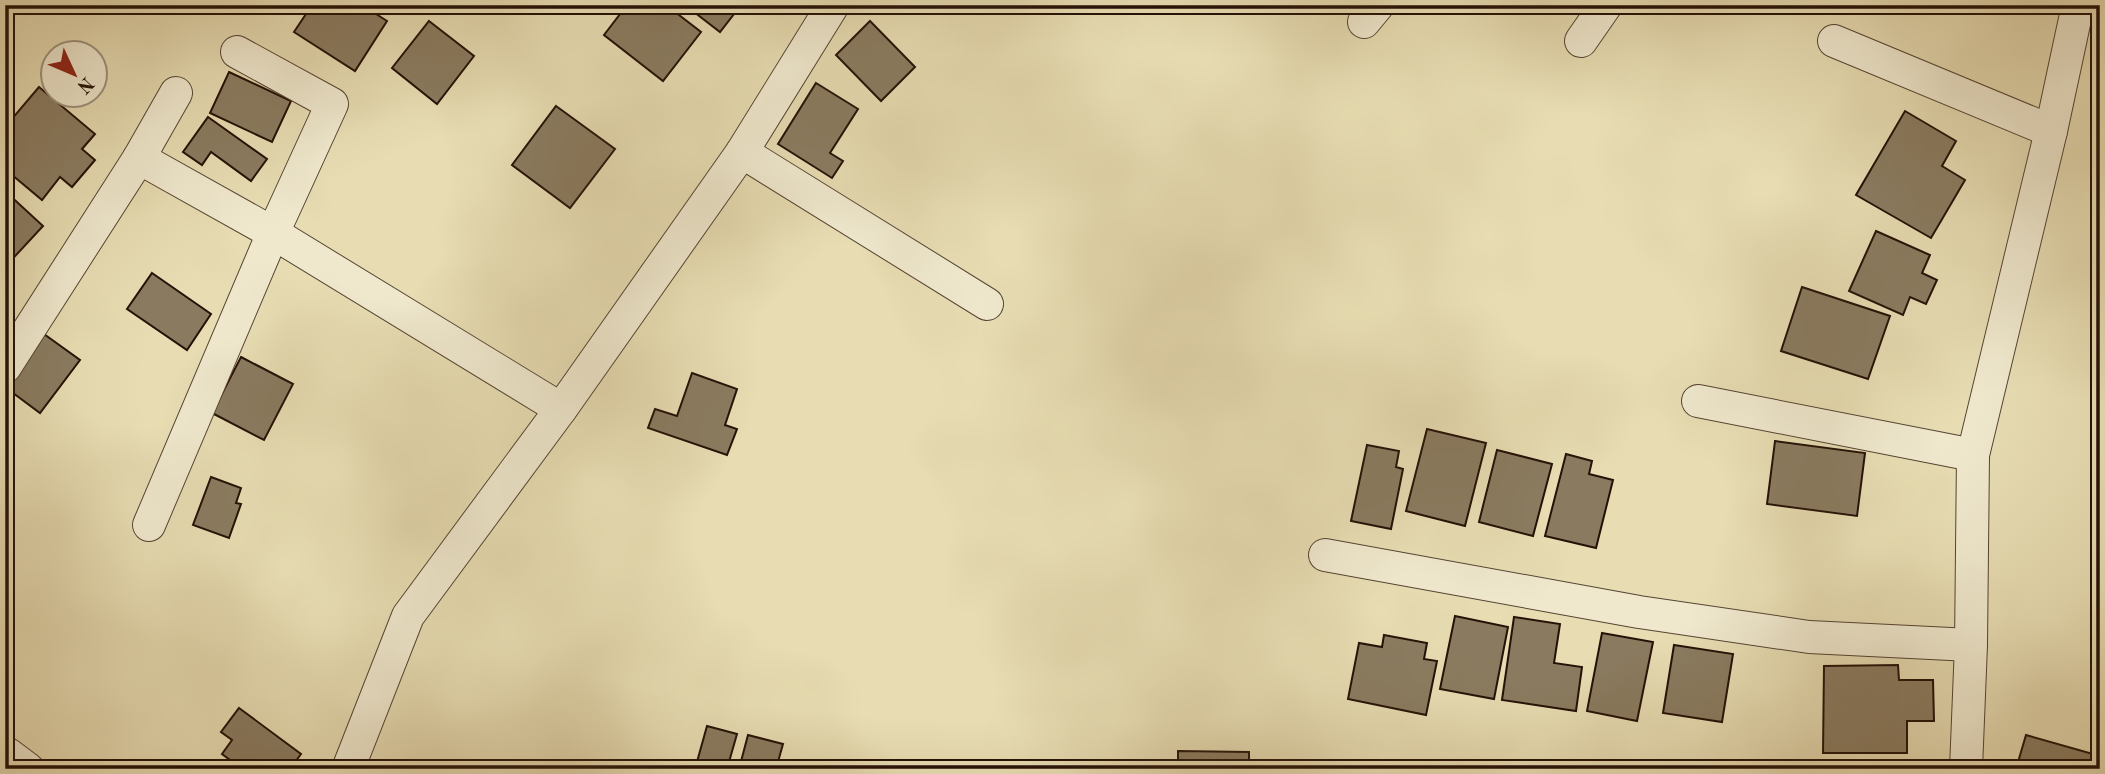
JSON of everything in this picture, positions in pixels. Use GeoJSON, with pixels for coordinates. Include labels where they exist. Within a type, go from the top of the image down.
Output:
{"type":"FeatureCollection","features":[{"type":"Feature","properties":{"kind":"street"},"geometry":{"type":"LineString","coordinates":[[348,769],[408,616],[561,408],[742,152],[833,5]]}},
{"type":"Feature","properties":{"kind":"street"},"geometry":{"type":"LineString","coordinates":[[1581,41],[1606,5]]}},
{"type":"Feature","properties":{"kind":"street"},"geometry":{"type":"LineString","coordinates":[[1966,769],[1971,645],[1973,455],[2051,131],[2078,5]]}},
{"type":"Feature","properties":{"kind":"street"},"geometry":{"type":"LineString","coordinates":[[1834,41],[2051,131]]}},
{"type":"Feature","properties":{"kind":"street"},"geometry":{"type":"LineString","coordinates":[[149,525],[273,233],[332,104],[237,52]]}},
{"type":"Feature","properties":{"kind":"street"},"geometry":{"type":"LineString","coordinates":[[5,368],[139,158],[176,93]]}},
{"type":"Feature","properties":{"kind":"street"},"geometry":{"type":"LineString","coordinates":[[742,152],[987,304]]}},
{"type":"Feature","properties":{"kind":"street"},"geometry":{"type":"LineString","coordinates":[[139,158],[273,233],[561,408]]}},
{"type":"Feature","properties":{"kind":"street"},"geometry":{"type":"LineString","coordinates":[[1698,401],[1973,455]]}},
{"type":"Feature","properties":{"kind":"street"},"geometry":{"type":"LineString","coordinates":[[1325,555],[1639,612],[1796,635],[1971,645]]}},
{"type":"Feature","properties":{"kind":"building"},"geometry":{"type":"Polygon","coordinates":[[[312,5],[362,5],[387,21],[355,71],[294,32],[312,5]]]}},
{"type":"Feature","properties":{"kind":"building"},"geometry":{"type":"Polygon","coordinates":[[[627,5],[666,5],[701,32],[663,81],[604,35],[627,5]]]}},
{"type":"Feature","properties":{"kind":"building"},"geometry":{"type":"Polygon","coordinates":[[[685,5],[741,5],[720,32],[685,5]]]}},
{"type":"Feature","properties":{"kind":"building"},"geometry":{"type":"Polygon","coordinates":[[[429,21],[474,56],[437,104],[392,68],[429,21]]]}},
{"type":"Feature","properties":{"kind":"building"},"geometry":{"type":"Polygon","coordinates":[[[870,21],[915,67],[881,101],[836,55],[870,21]]]}},
{"type":"Feature","properties":{"kind":"building"},"geometry":{"type":"Polygon","coordinates":[[[229,72],[291,101],[272,142],[210,113],[229,72]]]}},
{"type":"Feature","properties":{"kind":"building"},"geometry":{"type":"Polygon","coordinates":[[[816,83],[858,109],[830,153],[843,161],[832,178],[778,144],[816,83]]]}},
{"type":"Feature","properties":{"kind":"building"},"geometry":{"type":"Polygon","coordinates":[[[38,88],[38,108],[64,108],[95,134],[82,149],[95,160],[72,187],[60,177],[42,200],[5,169],[5,127],[38,88]]]}},
{"type":"Feature","properties":{"kind":"building"},"geometry":{"type":"Polygon","coordinates":[[[556,106],[615,149],[570,208],[512,165],[556,106]]]}},
{"type":"Feature","properties":{"kind":"building"},"geometry":{"type":"Polygon","coordinates":[[[1905,111],[1956,141],[1942,166],[1965,180],[1931,238],[1856,195],[1905,111]]]}},
{"type":"Feature","properties":{"kind":"building"},"geometry":{"type":"Polygon","coordinates":[[[208,117],[267,159],[251,181],[211,152],[202,165],[183,152],[208,117]]]}},
{"type":"Feature","properties":{"kind":"building"},"geometry":{"type":"Polygon","coordinates":[[[5,191],[43,226],[5,267],[5,191]]]}},
{"type":"Feature","properties":{"kind":"building"},"geometry":{"type":"Polygon","coordinates":[[[1876,231],[1930,255],[1922,273],[1937,280],[1926,304],[1910,297],[1903,315],[1849,291],[1876,231]]]}},
{"type":"Feature","properties":{"kind":"building"},"geometry":{"type":"Polygon","coordinates":[[[152,273],[211,314],[187,350],[127,309],[152,273]]]}},
{"type":"Feature","properties":{"kind":"building"},"geometry":{"type":"Polygon","coordinates":[[[1802,287],[1890,316],[1868,379],[1781,351],[1802,287]]]}},
{"type":"Feature","properties":{"kind":"building"},"geometry":{"type":"Polygon","coordinates":[[[37,329],[80,360],[40,413],[5,387],[5,372],[37,329]]]}},
{"type":"Feature","properties":{"kind":"building"},"geometry":{"type":"Polygon","coordinates":[[[241,357],[293,384],[264,440],[212,413],[241,357]]]}},
{"type":"Feature","properties":{"kind":"building"},"geometry":{"type":"Polygon","coordinates":[[[692,373],[737,389],[725,425],[737,429],[727,455],[648,428],[655,409],[677,416],[692,373]]]}},
{"type":"Feature","properties":{"kind":"building"},"geometry":{"type":"Polygon","coordinates":[[[1427,429],[1486,443],[1465,526],[1406,511],[1427,429]]]}},
{"type":"Feature","properties":{"kind":"building"},"geometry":{"type":"Polygon","coordinates":[[[1775,441],[1865,453],[1857,516],[1767,504],[1775,441]]]}},
{"type":"Feature","properties":{"kind":"building"},"geometry":{"type":"Polygon","coordinates":[[[1367,445],[1399,451],[1396,467],[1403,469],[1391,529],[1351,521],[1367,445]]]}},
{"type":"Feature","properties":{"kind":"building"},"geometry":{"type":"Polygon","coordinates":[[[1497,450],[1552,464],[1533,536],[1479,522],[1497,450]]]}},
{"type":"Feature","properties":{"kind":"building"},"geometry":{"type":"Polygon","coordinates":[[[1566,454],[1592,461],[1589,474],[1613,480],[1596,548],[1545,536],[1566,454]]]}},
{"type":"Feature","properties":{"kind":"building"},"geometry":{"type":"Polygon","coordinates":[[[211,477],[241,488],[236,503],[241,504],[229,538],[193,525],[211,477]]]}},
{"type":"Feature","properties":{"kind":"building"},"geometry":{"type":"Polygon","coordinates":[[[1455,616],[1508,627],[1494,699],[1440,689],[1455,616]]]}},
{"type":"Feature","properties":{"kind":"building"},"geometry":{"type":"Polygon","coordinates":[[[1514,617],[1560,624],[1554,663],[1582,667],[1576,711],[1502,700],[1514,617]]]}},
{"type":"Feature","properties":{"kind":"building"},"geometry":{"type":"Polygon","coordinates":[[[1602,633],[1653,642],[1637,721],[1587,711],[1602,633]]]}},
{"type":"Feature","properties":{"kind":"building"},"geometry":{"type":"Polygon","coordinates":[[[1384,635],[1427,643],[1424,659],[1437,661],[1426,715],[1348,699],[1359,643],[1382,647],[1384,635]]]}},
{"type":"Feature","properties":{"kind":"building"},"geometry":{"type":"Polygon","coordinates":[[[1674,645],[1733,654],[1722,722],[1663,713],[1674,645]]]}},
{"type":"Feature","properties":{"kind":"building"},"geometry":{"type":"Polygon","coordinates":[[[1898,665],[1899,680],[1933,680],[1934,721],[1907,721],[1907,753],[1823,753],[1824,666],[1898,665]]]}},
{"type":"Feature","properties":{"kind":"building"},"geometry":{"type":"Polygon","coordinates":[[[239,708],[301,754],[290,769],[242,769],[222,754],[232,740],[221,732],[239,708]]]}},
{"type":"Feature","properties":{"kind":"building"},"geometry":{"type":"Polygon","coordinates":[[[707,726],[737,734],[727,769],[695,769],[707,726]]]}},
{"type":"Feature","properties":{"kind":"building"},"geometry":{"type":"Polygon","coordinates":[[[748,735],[783,744],[776,769],[739,769],[748,735]]]}},
{"type":"Feature","properties":{"kind":"building"},"geometry":{"type":"Polygon","coordinates":[[[2026,735],[2100,756],[2100,769],[2016,769],[2026,735]]]}},
{"type":"Feature","properties":{"kind":"building"},"geometry":{"type":"Polygon","coordinates":[[[1178,751],[1249,752],[1249,769],[1178,769],[1178,751]]]}}]}
